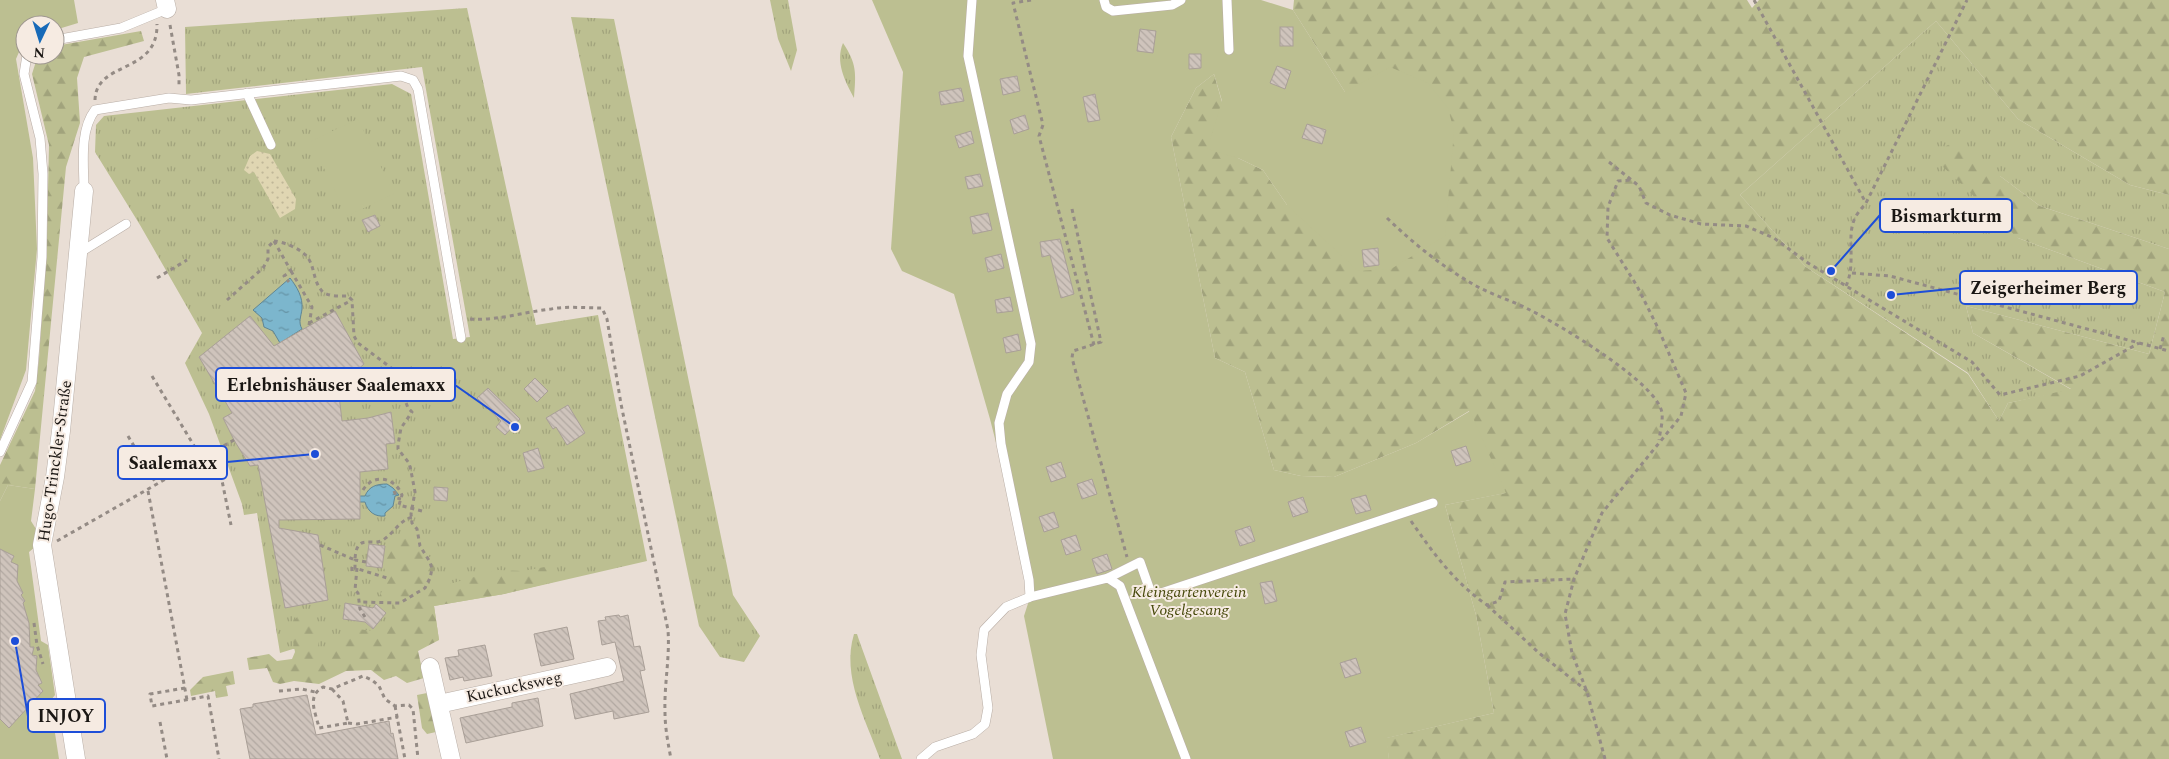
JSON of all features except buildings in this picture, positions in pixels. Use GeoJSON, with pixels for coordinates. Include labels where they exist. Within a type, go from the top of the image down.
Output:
{"type":"FeatureCollection","features":[{"type":"Feature","properties":{"kind":"street","name":"Hugo-Trinckler-Straße"},"geometry":{"type":"LineString","coordinates":[[76,759],[42,545],[55,477],[61,431],[84,191]]}},
{"type":"Feature","properties":{"kind":"street","name":"Kuckucksweg"},"geometry":{"type":"LineString","coordinates":[[439,704],[588,665],[607,667]]}},
{"type":"Feature","properties":{"kind":"street"},"geometry":{"type":"LineString","coordinates":[[430,667],[451,759]]}},
{"type":"Feature","properties":{"kind":"lane"},"geometry":{"type":"LineString","coordinates":[[972,0],[968,56],[1031,344],[1029,362],[1008,394],[999,423],[1001,444],[1029,580],[1030,597]]}},
{"type":"Feature","properties":{"kind":"lane"},"geometry":{"type":"LineString","coordinates":[[1104,0],[1106,7],[1113,11],[1172,5],[1182,0]]}},
{"type":"Feature","properties":{"kind":"lane"},"geometry":{"type":"LineString","coordinates":[[1227,0],[1229,50]]}},
{"type":"Feature","properties":{"kind":"lane"},"geometry":{"type":"LineString","coordinates":[[65,38],[120,28],[166,5]]}},
{"type":"Feature","properties":{"kind":"lane"},"geometry":{"type":"LineString","coordinates":[[0,452],[32,382],[42,257],[41,147],[24,74],[25,65]]}},
{"type":"Feature","properties":{"kind":"lane"},"geometry":{"type":"LineString","coordinates":[[84,191],[85,131],[89,118],[95,110],[169,98],[191,100],[401,76],[413,80],[418,89],[461,338]]}},
{"type":"Feature","properties":{"kind":"lane"},"geometry":{"type":"LineString","coordinates":[[247,93],[271,145]]}},
{"type":"Feature","properties":{"kind":"lane"},"geometry":{"type":"LineString","coordinates":[[78,253],[126,224]]}},
{"type":"Feature","properties":{"kind":"lane"},"geometry":{"type":"LineString","coordinates":[[921,759],[935,747],[973,734],[985,724],[988,708],[981,655],[984,630],[1006,607],[1030,597],[1108,578],[1140,562],[1152,596],[1434,503]]}},
{"type":"Feature","properties":{"kind":"lane"},"geometry":{"type":"LineString","coordinates":[[1108,578],[1120,586],[1186,759]]}},
{"type":"Feature","properties":{"kind":"path"},"geometry":{"type":"LineString","coordinates":[[1031,0],[1013,3],[1043,126],[1039,136],[1094,345]]}},
{"type":"Feature","properties":{"kind":"path"},"geometry":{"type":"LineString","coordinates":[[1754,0],[1866,203]]}},
{"type":"Feature","properties":{"kind":"path"},"geometry":{"type":"LineString","coordinates":[[1846,286],[1852,273],[1851,235],[1855,216],[1866,203],[1967,0]]}},
{"type":"Feature","properties":{"kind":"path"},"geometry":{"type":"LineString","coordinates":[[166,5],[180,83],[174,95],[169,98]]}},
{"type":"Feature","properties":{"kind":"path"},"geometry":{"type":"LineString","coordinates":[[95,110],[96,94],[101,82],[107,76],[134,64],[147,54],[155,43],[157,24],[166,5]]}},
{"type":"Feature","properties":{"kind":"path"},"geometry":{"type":"LineString","coordinates":[[1609,162],[1639,186],[1646,203],[1662,211],[1701,224],[1746,226],[1774,238],[1808,264],[1972,362],[2000,395],[2080,376],[2139,343]]}},
{"type":"Feature","properties":{"kind":"path"},"geometry":{"type":"LineString","coordinates":[[1605,759],[1587,692],[1572,653],[1565,614],[1574,579],[1602,513],[1659,440],[1681,416],[1686,393],[1658,328],[1637,286],[1607,238],[1608,207],[1618,181],[1631,180]]}},
{"type":"Feature","properties":{"kind":"path"},"geometry":{"type":"LineString","coordinates":[[1072,209],[1102,342],[1073,351],[1072,358],[1130,568]]}},
{"type":"Feature","properties":{"kind":"path"},"geometry":{"type":"LineString","coordinates":[[1387,218],[1419,248],[1453,272],[1473,284],[1528,309],[1567,330],[1647,389],[1662,412],[1659,440]]}},
{"type":"Feature","properties":{"kind":"path"},"geometry":{"type":"LineString","coordinates":[[274,241],[312,307],[309,324],[352,300]]}},
{"type":"Feature","properties":{"kind":"path"},"geometry":{"type":"LineString","coordinates":[[227,300],[264,268],[268,258],[268,247],[274,241]]}},
{"type":"Feature","properties":{"kind":"path"},"geometry":{"type":"LineString","coordinates":[[274,241],[298,249],[308,258],[314,278],[322,292],[348,296],[352,300],[354,336],[358,343],[394,370],[408,408],[412,412],[401,428],[398,449],[409,464],[411,471],[415,492],[412,523],[417,529],[420,546],[432,569],[430,578],[425,588],[394,604],[360,602]]}},
{"type":"Feature","properties":{"kind":"path"},"geometry":{"type":"LineString","coordinates":[[157,278],[187,260]]}},
{"type":"Feature","properties":{"kind":"path"},"geometry":{"type":"LineString","coordinates":[[289,282],[284,276],[291,271]]}},
{"type":"Feature","properties":{"kind":"path"},"geometry":{"type":"LineString","coordinates":[[1852,273],[1890,276],[2169,351]]}},
{"type":"Feature","properties":{"kind":"path"},"geometry":{"type":"LineString","coordinates":[[457,318],[477,319],[524,315],[551,309],[602,308],[607,319],[623,413],[668,630],[669,651],[665,710],[671,759]]}},
{"type":"Feature","properties":{"kind":"path"},"geometry":{"type":"LineString","coordinates":[[2160,349],[2164,335]]}},
{"type":"Feature","properties":{"kind":"path"},"geometry":{"type":"LineString","coordinates":[[152,376],[202,459]]}},
{"type":"Feature","properties":{"kind":"path"},"geometry":{"type":"LineString","coordinates":[[128,436],[157,485]]}},
{"type":"Feature","properties":{"kind":"path"},"geometry":{"type":"LineString","coordinates":[[42,545],[62,540],[234,440]]}},
{"type":"Feature","properties":{"kind":"path"},"geometry":{"type":"LineString","coordinates":[[216,451],[231,525]]}},
{"type":"Feature","properties":{"kind":"path"},"geometry":{"type":"LineString","coordinates":[[363,490],[367,483],[373,480],[388,480],[395,483],[400,489],[401,499],[399,505],[422,512]]}},
{"type":"Feature","properties":{"kind":"path"},"geometry":{"type":"LineString","coordinates":[[148,491],[187,700]]}},
{"type":"Feature","properties":{"kind":"path"},"geometry":{"type":"LineString","coordinates":[[394,491],[397,498],[401,499]]}},
{"type":"Feature","properties":{"kind":"path"},"geometry":{"type":"LineString","coordinates":[[1405,512],[1438,560],[1453,574],[1459,584],[1487,605],[1539,653],[1587,692]]}},
{"type":"Feature","properties":{"kind":"path"},"geometry":{"type":"LineString","coordinates":[[366,616],[362,613],[358,593],[354,590],[356,550],[366,541],[383,540],[406,519],[412,517]]}},
{"type":"Feature","properties":{"kind":"path"},"geometry":{"type":"LineString","coordinates":[[320,545],[355,560],[366,562]]}},
{"type":"Feature","properties":{"kind":"path"},"geometry":{"type":"LineString","coordinates":[[352,571],[352,567],[387,578]]}},
{"type":"Feature","properties":{"kind":"path"},"geometry":{"type":"LineString","coordinates":[[1487,605],[1499,601],[1506,582],[1574,579]]}},
{"type":"Feature","properties":{"kind":"path"},"geometry":{"type":"LineString","coordinates":[[332,690],[363,676],[379,686],[385,699],[395,706],[409,705],[413,709],[418,759]]}},
{"type":"Feature","properties":{"kind":"path"},"geometry":{"type":"LineString","coordinates":[[348,723],[343,701],[332,690],[323,686],[314,692],[312,697],[319,728],[398,717]]}},
{"type":"Feature","properties":{"kind":"path"},"geometry":{"type":"LineString","coordinates":[[185,688],[150,694],[152,706],[208,696],[219,759]]}},
{"type":"Feature","properties":{"kind":"path"},"geometry":{"type":"LineString","coordinates":[[279,691],[302,689],[314,692]]}},
{"type":"Feature","properties":{"kind":"path"},"geometry":{"type":"LineString","coordinates":[[395,706],[405,759]]}},
{"type":"Feature","properties":{"kind":"path"},"geometry":{"type":"LineString","coordinates":[[160,722],[167,759]]}},
{"type":"Feature","properties":{"kind":"green space"},"geometry":{"type":"Polygon","coordinates":[[[0,0],[74,0],[78,23],[65,27],[65,15],[15,15],[15,65],[17,65],[33,158],[37,249],[26,370],[0,440],[0,0]]]}},
{"type":"Feature","properties":{"kind":"green space"},"geometry":{"type":"Polygon","coordinates":[[[770,0],[788,0],[797,50],[791,71],[778,39],[770,0]]]}},
{"type":"Feature","properties":{"kind":"green space","name":"Kleingartenverein Vogelgesang"},"geometry":{"type":"Polygon","coordinates":[[[872,0],[1261,0],[1293,10],[1345,92],[1390,67],[1428,83],[1448,108],[1454,131],[1445,236],[1391,269],[1358,271],[1287,205],[1263,170],[1238,158],[1207,149],[1222,101],[1214,74],[1196,88],[1171,137],[1215,358],[1245,372],[1274,470],[1301,476],[1334,477],[1416,443],[1470,411],[1506,493],[1445,505],[1476,615],[1494,713],[1387,738],[1389,759],[1053,759],[1024,616],[1033,588],[990,419],[954,294],[902,271],[891,249],[903,72],[872,0]]]}},
{"type":"Feature","properties":{"kind":"green space"},"geometry":{"type":"Polygon","coordinates":[[[1294,0],[1747,0],[1752,8],[1759,0],[2169,0],[2169,195],[2130,185],[2018,119],[1936,21],[1740,195],[1806,267],[1968,374],[1999,421],[2008,403],[2071,389],[1973,333],[1966,306],[2149,354],[2165,292],[2018,238],[1940,164],[1946,146],[1960,140],[2000,176],[2040,206],[2169,249],[2169,759],[1389,759],[1386,738],[1494,713],[1476,615],[1445,505],[1505,493],[1469,411],[1416,443],[1334,477],[1301,476],[1274,470],[1245,372],[1215,358],[1171,137],[1196,88],[1214,74],[1238,158],[1263,170],[1287,205],[1345,92],[1293,10],[1294,0]]]}},
{"type":"Feature","properties":{"kind":"green space"},"geometry":{"type":"Polygon","coordinates":[[[467,8],[536,325],[598,315],[647,561],[504,594],[434,606],[439,640],[344,654],[293,649],[280,653],[257,513],[244,515],[242,504],[209,414],[185,363],[202,333],[140,225],[95,152],[96,125],[104,116],[392,84],[411,94],[453,339],[470,337],[422,67],[186,94],[185,27],[467,8]]]}},
{"type":"Feature","properties":{"kind":"green space"},"geometry":{"type":"Polygon","coordinates":[[[571,17],[614,19],[733,595],[760,636],[744,662],[720,657],[699,626],[571,17]]]}},
{"type":"Feature","properties":{"kind":"green space"},"geometry":{"type":"Polygon","coordinates":[[[1936,21],[2018,119],[2130,185],[2169,195],[2169,249],[2040,206],[2000,176],[2018,238],[2165,292],[2149,354],[1966,306],[1973,333],[2072,390],[2008,403],[1999,421],[1968,373],[1806,267],[1740,195],[1936,21]]]}},
{"type":"Feature","properties":{"kind":"green space"},"geometry":{"type":"Polygon","coordinates":[[[141,31],[144,41],[84,57],[77,78],[80,123],[66,167],[35,489],[8,485],[0,501],[0,465],[35,391],[39,359],[47,234],[49,145],[32,74],[35,65],[65,65],[65,44],[141,31]]]}},
{"type":"Feature","properties":{"kind":"green space"},"geometry":{"type":"Polygon","coordinates":[[[843,43],[853,63],[854,98],[842,71],[840,57],[843,43]]]}},
{"type":"Feature","properties":{"kind":"green space"},"geometry":{"type":"Polygon","coordinates":[[[358,119],[394,194],[347,216],[311,141],[358,119]]]}},
{"type":"Feature","properties":{"kind":"green space"},"geometry":{"type":"Polygon","coordinates":[[[8,485],[35,489],[31,521],[36,529],[35,547],[29,552],[41,641],[48,645],[55,695],[50,701],[59,759],[0,759],[0,501],[8,485]]]}},
{"type":"Feature","properties":{"kind":"green space"},"geometry":{"type":"Polygon","coordinates":[[[408,534],[420,536],[424,551],[436,564],[434,575],[426,585],[429,590],[498,570],[523,571],[550,566],[553,582],[504,594],[434,606],[439,640],[418,651],[424,678],[407,683],[396,676],[384,680],[371,670],[346,671],[319,684],[294,681],[280,684],[273,682],[267,668],[249,670],[247,658],[269,654],[277,661],[292,659],[295,652],[290,625],[298,616],[314,616],[319,649],[338,646],[357,629],[374,631],[390,626],[393,601],[377,600],[389,579],[384,568],[387,544],[408,534]]]}},
{"type":"Feature","properties":{"kind":"green space"},"geometry":{"type":"Polygon","coordinates":[[[854,634],[857,634],[902,759],[880,759],[862,713],[853,682],[851,666],[854,634]]]}},
{"type":"Feature","properties":{"kind":"green space"},"geometry":{"type":"Polygon","coordinates":[[[233,671],[235,684],[226,686],[228,696],[216,698],[215,691],[191,696],[190,690],[203,677],[233,671]]]}},
{"type":"Feature","properties":{"kind":"green space"},"geometry":{"type":"Polygon","coordinates":[[[427,693],[436,732],[427,734],[422,728],[417,695],[427,693]]]}},
{"type":"Feature","properties":{"kind":"sand"},"geometry":{"type":"Polygon","coordinates":[[[257,151],[270,154],[296,199],[295,209],[280,218],[254,172],[249,174],[244,170],[250,156],[257,151]]]}},
{"type":"Feature","properties":{"kind":"water"},"geometry":{"type":"Polygon","coordinates":[[[290,278],[302,300],[300,322],[302,329],[280,343],[273,331],[264,327],[262,318],[253,310],[290,278]]]}},
{"type":"Feature","properties":{"kind":"water"},"geometry":{"type":"Polygon","coordinates":[[[387,484],[399,495],[395,496],[393,506],[385,513],[385,516],[375,515],[368,509],[365,502],[359,502],[359,496],[365,496],[371,488],[387,484]]]}},
{"type":"Feature","properties":{"kind":"place","name":"Bismarkturm"},"geometry":{"type":"Point","coordinates":[1831,271]}},
{"type":"Feature","properties":{"kind":"place","name":"Zeigerheimer Berg"},"geometry":{"type":"Point","coordinates":[1891,295]}},
{"type":"Feature","properties":{"kind":"place","name":"Erlebnishäuser Saalemaxx"},"geometry":{"type":"Point","coordinates":[515,427]}},
{"type":"Feature","properties":{"kind":"place","name":"Saalemaxx"},"geometry":{"type":"Point","coordinates":[315,454]}},
{"type":"Feature","properties":{"kind":"place","name":"INJOY"},"geometry":{"type":"Point","coordinates":[15,641]}}]}
